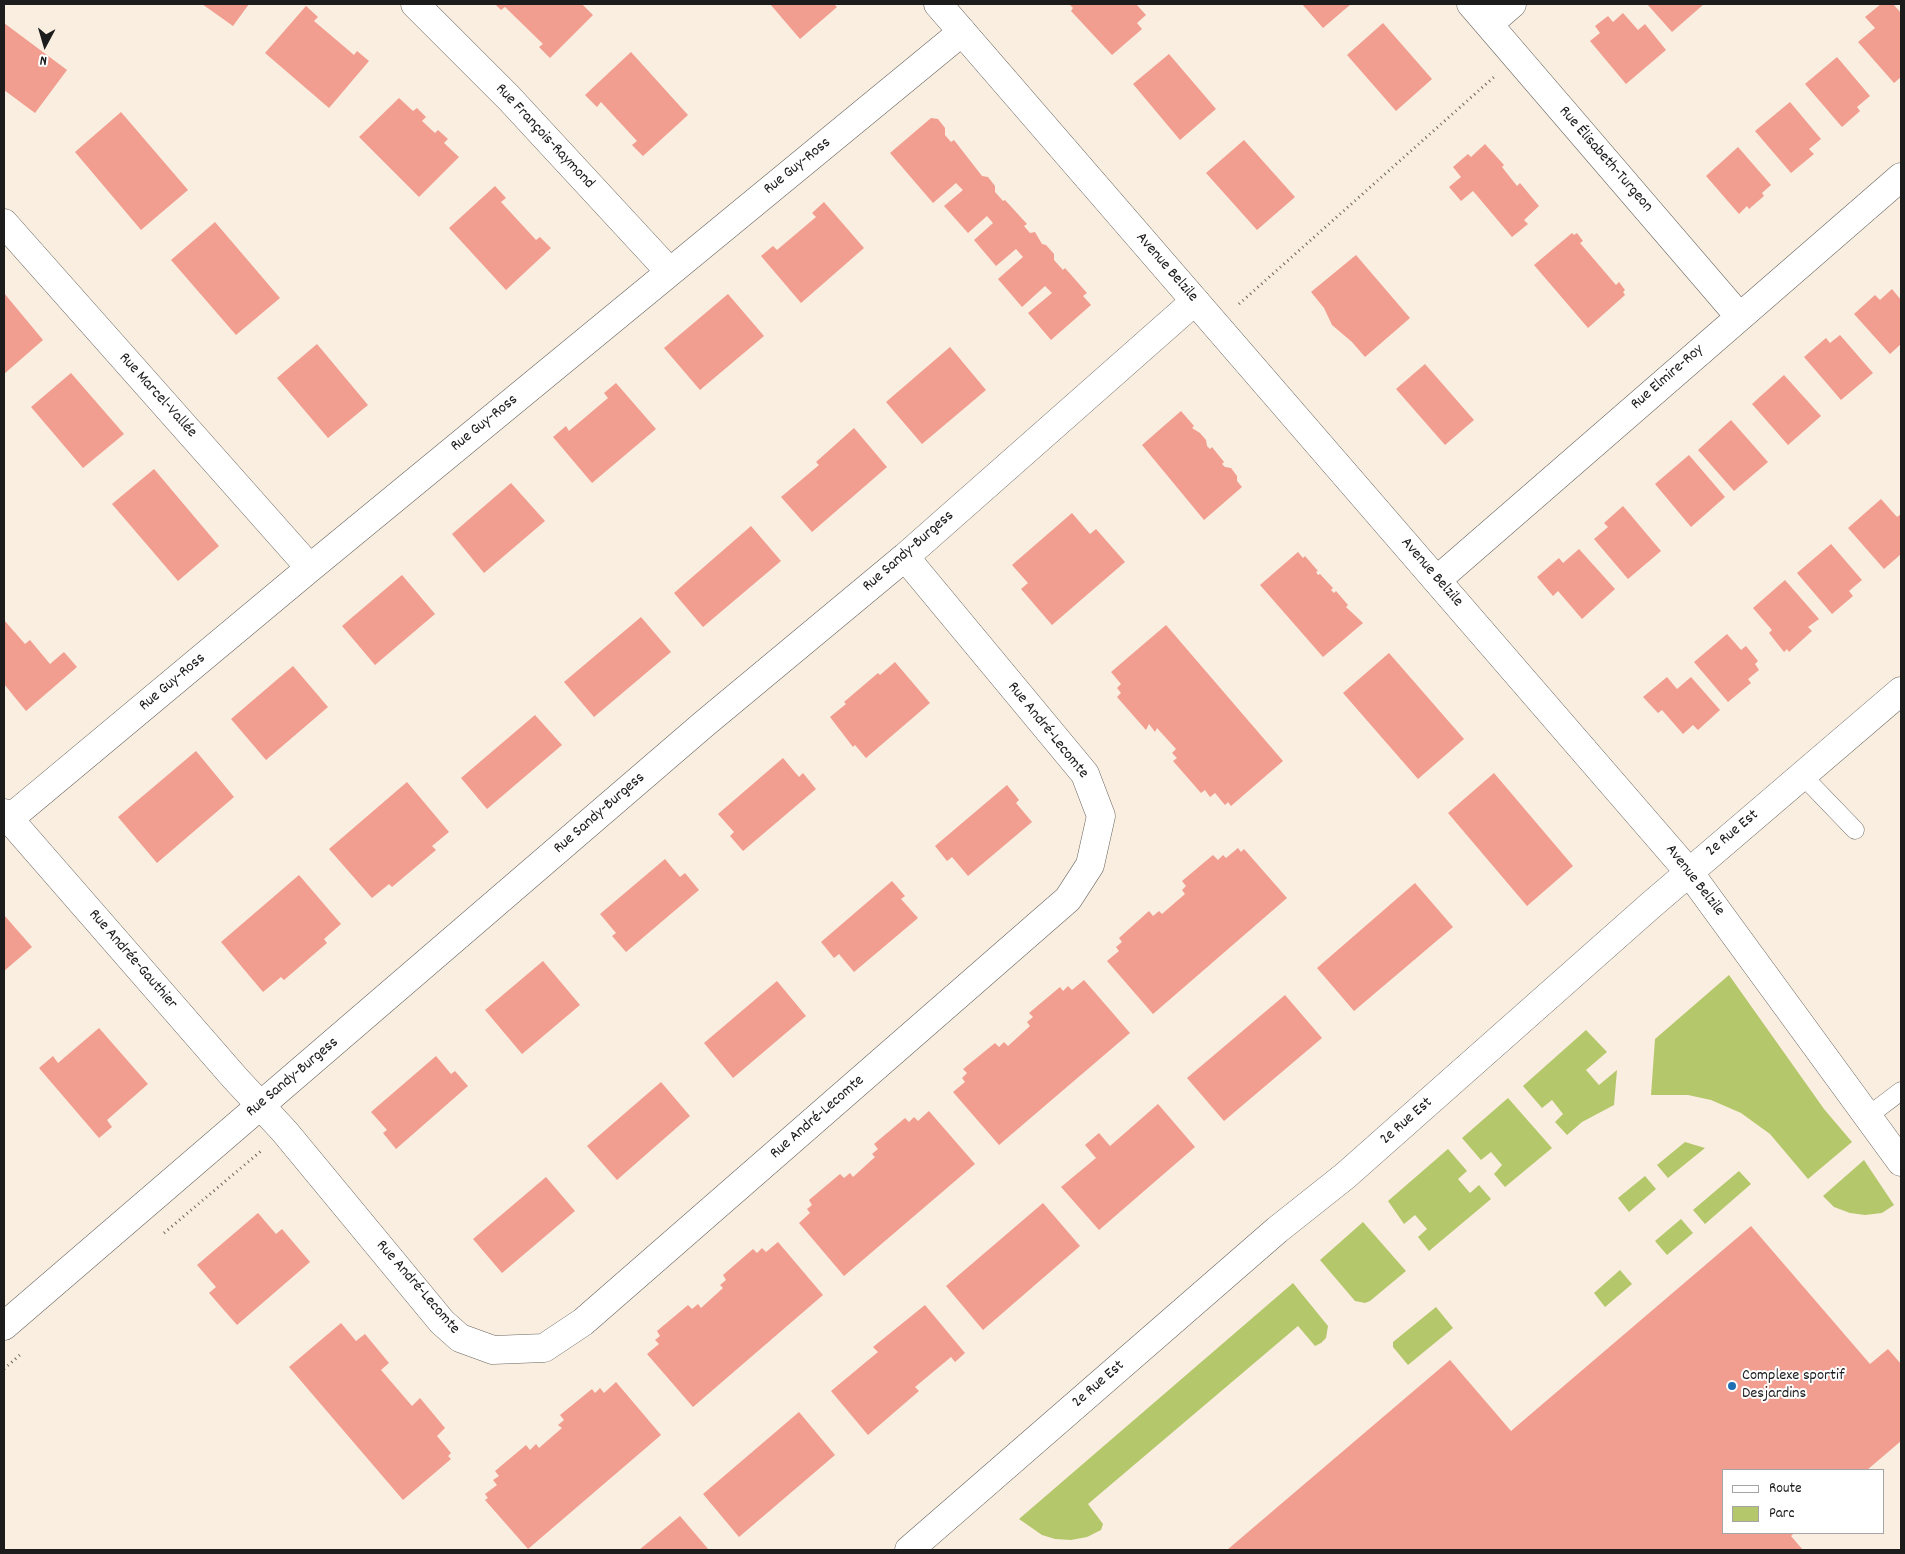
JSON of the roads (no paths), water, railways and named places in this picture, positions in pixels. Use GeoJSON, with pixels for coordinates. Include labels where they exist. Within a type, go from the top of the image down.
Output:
{"type":"FeatureCollection","features":[{"type":"Feature","properties":{"kind":"street","name":"Rue François-Raymond"},"geometry":{"type":"LineString","coordinates":[[415,4],[509,98],[670,272]]}},
{"type":"Feature","properties":{"kind":"street","name":"Avenue Belzile"},"geometry":{"type":"LineString","coordinates":[[938,4],[1689,872],[1901,1162]]}},
{"type":"Feature","properties":{"kind":"street","name":"Rue Élisabeth-Turgeon"},"geometry":{"type":"LineString","coordinates":[[1471,4],[1738,316]]}},
{"type":"Feature","properties":{"kind":"street"},"geometry":{"type":"LineString","coordinates":[[1489,24],[1512,4]]}},
{"type":"Feature","properties":{"kind":"street","name":"Rue Guy-Ross"},"geometry":{"type":"LineString","coordinates":[[6,816],[962,32]]}},
{"type":"Feature","properties":{"kind":"street","name":"Rue Elmire-Roy"},"geometry":{"type":"LineString","coordinates":[[1437,580],[1738,316],[1901,177]]}},
{"type":"Feature","properties":{"kind":"street","name":"Rue Marcel-Vallée"},"geometry":{"type":"LineString","coordinates":[[4,223],[310,568]]}},
{"type":"Feature","properties":{"kind":"street","name":"Rue Sandy-Burgess"},"geometry":{"type":"LineString","coordinates":[[4,1326],[697,730],[905,557],[1194,301]]}},
{"type":"Feature","properties":{"kind":"street","name":"Rue André-Lecomte"},"geometry":{"type":"LineString","coordinates":[[260,1106],[285,1132],[442,1322],[460,1338],[493,1350],[544,1348],[583,1322],[1068,899],[1090,865],[1101,816],[1085,774],[905,557]]}},
{"type":"Feature","properties":{"kind":"street","name":"2e Rue Est"},"geometry":{"type":"LineString","coordinates":[[909,1550],[1277,1230],[1345,1176],[1689,872],[1901,690]]}},
{"type":"Feature","properties":{"kind":"street","name":"Rue Andrée-Gauthier"},"geometry":{"type":"LineString","coordinates":[[6,816],[260,1106]]}},
{"type":"Feature","properties":{"kind":"lane"},"geometry":{"type":"LineString","coordinates":[[1802,775],[1855,830]]}},
{"type":"Feature","properties":{"kind":"lane"},"geometry":{"type":"LineString","coordinates":[[1868,1116],[1901,1091]]}},
{"type":"Feature","properties":{"kind":"place","name":"Complexe sportif Desjardins"},"geometry":{"type":"Point","coordinates":[1732,1386]}}]}
